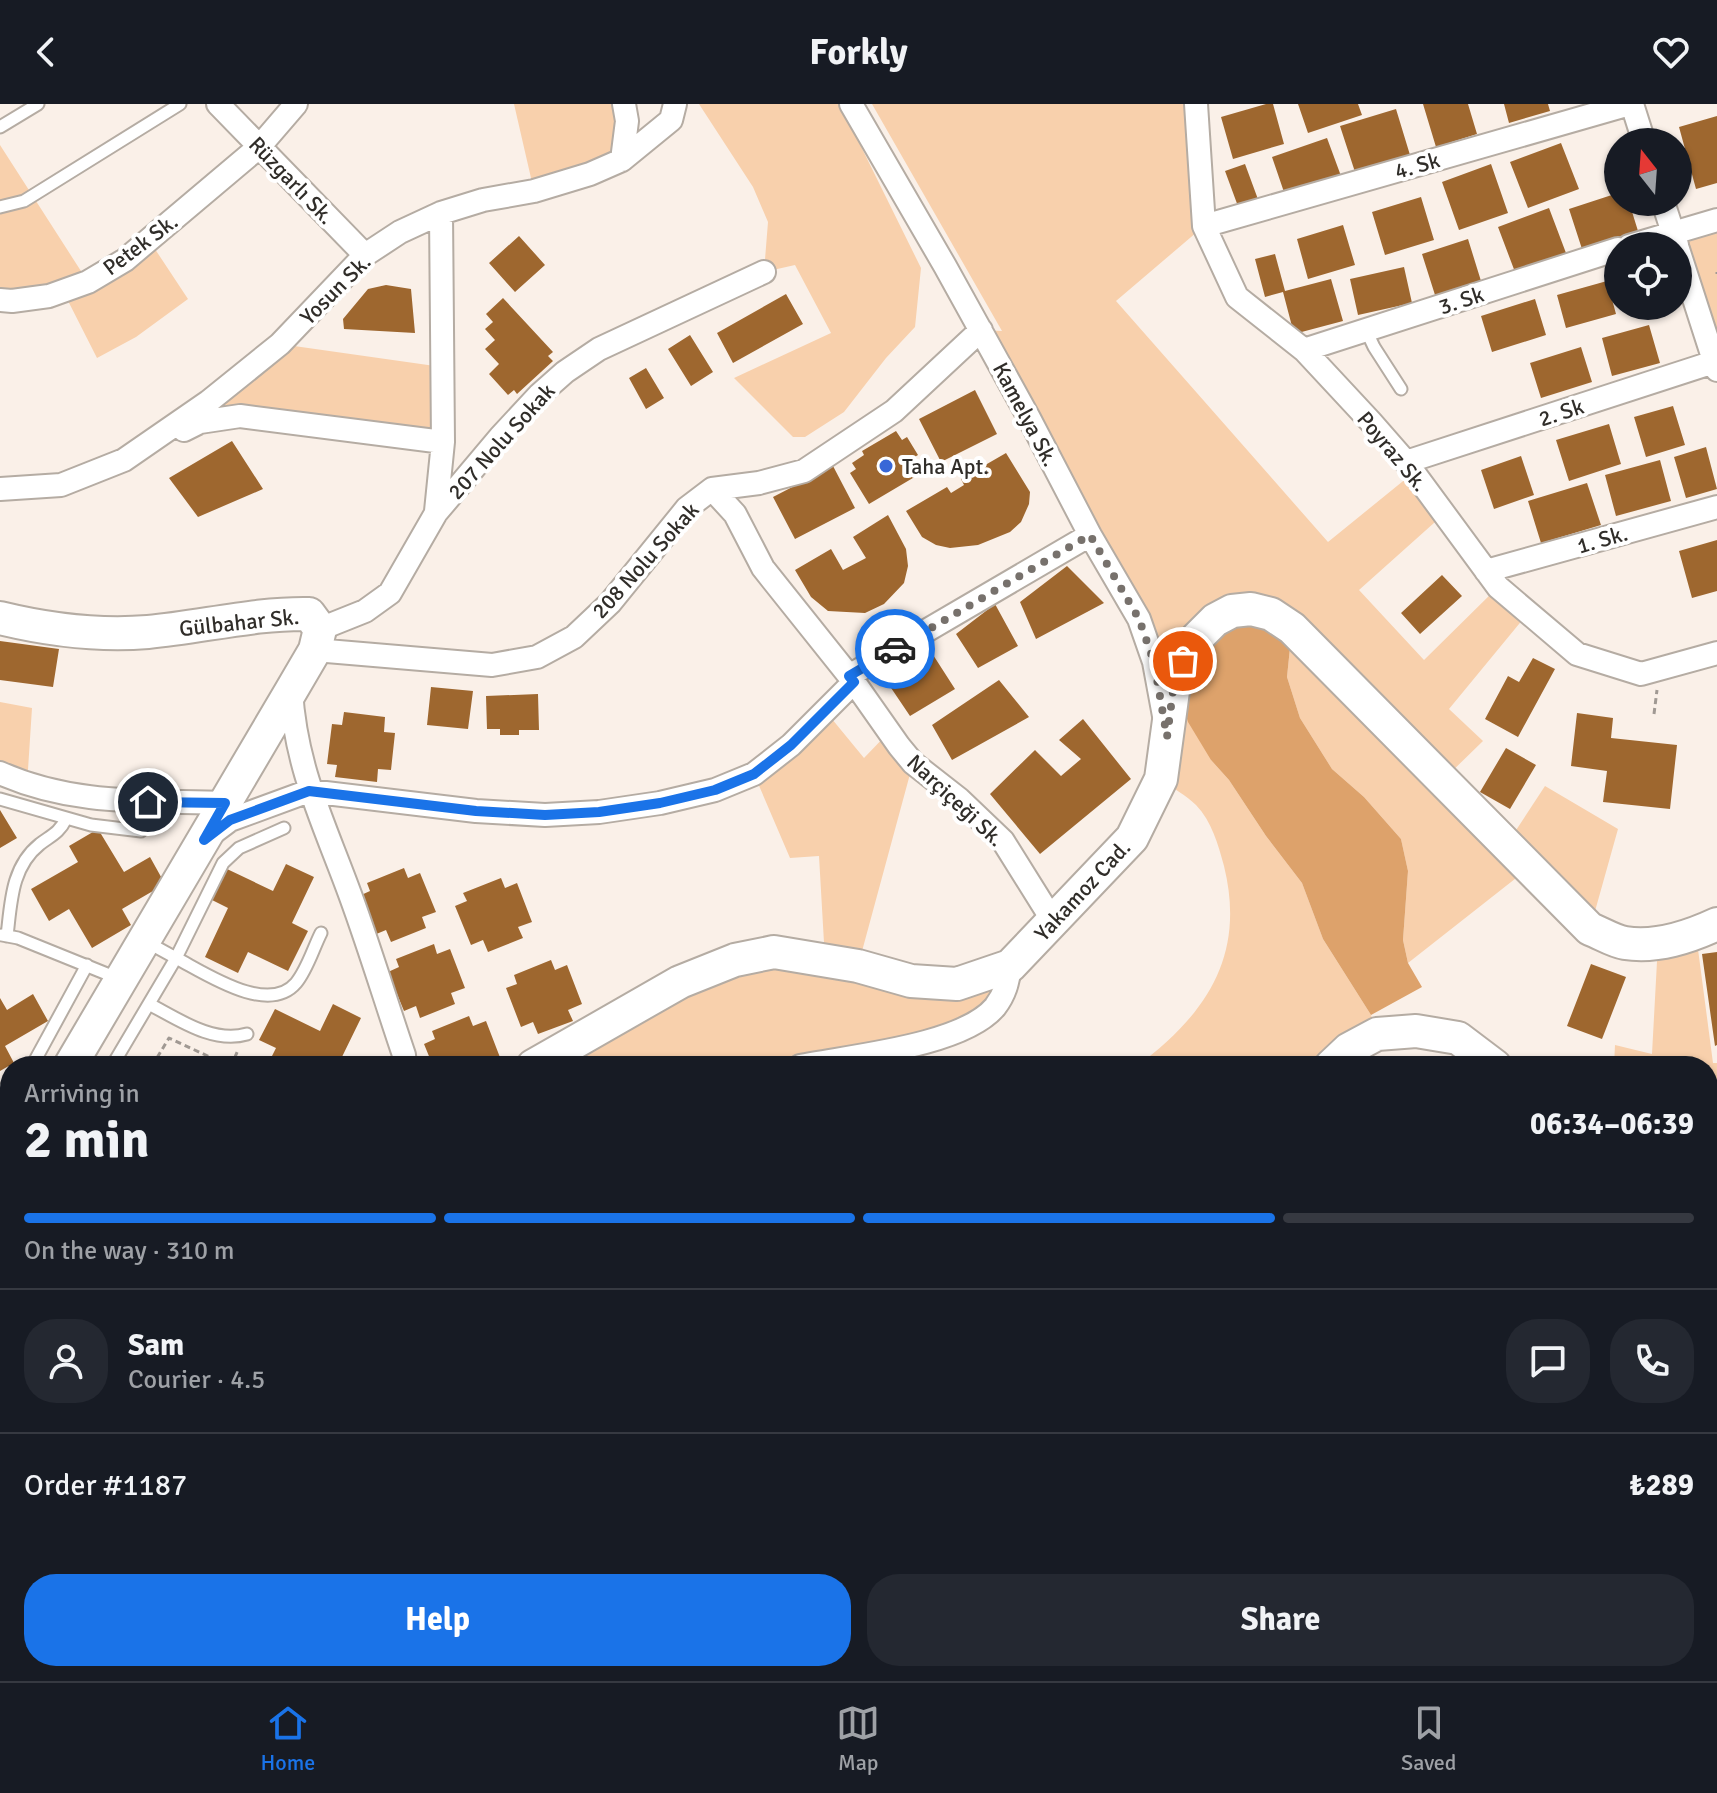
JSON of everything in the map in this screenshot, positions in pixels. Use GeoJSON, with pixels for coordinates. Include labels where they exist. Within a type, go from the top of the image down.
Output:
{"type":"FeatureCollection","features":[{"type":"Feature","properties":{"kind":"street","name":"Rüzgarlı Sk."},"geometry":{"type":"LineString","coordinates":[[218,104],[365,255]]}},
{"type":"Feature","properties":{"kind":"street","name":"Petek Sk."},"geometry":{"type":"LineString","coordinates":[[0,300],[49,296],[88,282],[125,260],[259,147],[296,104]]}},
{"type":"Feature","properties":{"kind":"street"},"geometry":{"type":"LineString","coordinates":[[622,160],[627,121],[624,104]]}},
{"type":"Feature","properties":{"kind":"street","name":"Yosun Sk."},"geometry":{"type":"LineString","coordinates":[[0,489],[61,485],[124,460],[208,402],[280,344],[365,255],[400,232],[441,213],[483,200],[534,191],[590,174],[622,160],[671,120],[675,104]]}},
{"type":"Feature","properties":{"kind":"street","name":"Kamelya Sk."},"geometry":{"type":"LineString","coordinates":[[851,104],[981,330],[1090,535],[1139,619],[1154,662],[1167,737]]}},
{"type":"Feature","properties":{"kind":"street","name":"Poyraz Sk."},"geometry":{"type":"LineString","coordinates":[[1196,104],[1204,226],[1237,297],[1304,350],[1406,462],[1498,587],[1577,654],[1641,674],[1717,653]]}},
{"type":"Feature","properties":{"kind":"street"},"geometry":{"type":"LineString","coordinates":[[1631,104],[1639,128]]}},
{"type":"Feature","properties":{"kind":"street","name":"4. Sk"},"geometry":{"type":"LineString","coordinates":[[1204,226],[1631,104]]}},
{"type":"Feature","properties":{"kind":"street"},"geometry":{"type":"LineString","coordinates":[[436,513],[443,442],[441,213]]}},
{"type":"Feature","properties":{"kind":"street"},"geometry":{"type":"LineString","coordinates":[[1692,233],[1717,220]]}},
{"type":"Feature","properties":{"kind":"street","name":"3. Sk"},"geometry":{"type":"LineString","coordinates":[[1304,350],[1604,254]]}},
{"type":"Feature","properties":{"kind":"street","name":"207 Nolu Sokak"},"geometry":{"type":"LineString","coordinates":[[318,640],[390,593],[436,513],[500,437],[565,372],[599,349],[764,272]]}},
{"type":"Feature","properties":{"kind":"street"},"geometry":{"type":"LineString","coordinates":[[1692,291],[1716,365]]}},
{"type":"Feature","properties":{"kind":"street","name":"208 Nolu Sokak"},"geometry":{"type":"LineString","coordinates":[[318,640],[492,665],[537,657],[574,637],[610,603],[687,508],[712,489],[759,483],[804,471],[894,411],[981,330]]}},
{"type":"Feature","properties":{"kind":"street","name":"2. Sk"},"geometry":{"type":"LineString","coordinates":[[1406,462],[1716,365]]}},
{"type":"Feature","properties":{"kind":"street"},"geometry":{"type":"LineString","coordinates":[[124,460],[200,422],[240,416],[443,442]]}},
{"type":"Feature","properties":{"kind":"street","name":"Narçiçeği Sk."},"geometry":{"type":"LineString","coordinates":[[712,489],[735,514],[763,568],[852,679],[899,746],[913,763],[959,799],[1003,841],[1053,921]]}},
{"type":"Feature","properties":{"kind":"street","name":"1. Sk."},"geometry":{"type":"LineString","coordinates":[[1486,571],[1717,507]]}},
{"type":"Feature","properties":{"kind":"street"},"geometry":{"type":"LineString","coordinates":[[204,840],[230,820],[309,791],[476,811],[545,815],[599,812],[660,803],[715,790],[754,774],[791,745],[852,679],[1090,535]]}},
{"type":"Feature","properties":{"kind":"street","name":"Yakamoz Cad."},"geometry":{"type":"LineString","coordinates":[[550,1056],[680,982],[735,960],[774,952],[858,966],[911,981],[957,984],[1010,966],[1132,838],[1161,779],[1173,691],[1183,661],[1196,639],[1215,620],[1232,611],[1251,609],[1271,614],[1292,628],[1590,929],[1623,943],[1658,943],[1696,934],[1717,924]]}},
{"type":"Feature","properties":{"kind":"street","name":"Gülbahar Sk."},"geometry":{"type":"LineString","coordinates":[[0,618],[86,634],[148,632],[286,613],[309,614],[318,640],[291,691],[212,803],[204,840],[76,1056]]}},
{"type":"Feature","properties":{"kind":"street"},"geometry":{"type":"LineString","coordinates":[[291,691],[294,729],[309,791],[352,900],[404,1056]]}},
{"type":"Feature","properties":{"kind":"street"},"geometry":{"type":"LineString","coordinates":[[0,773],[27,785],[75,796],[122,802],[212,803]]}},
{"type":"Feature","properties":{"kind":"street"},"geometry":{"type":"LineString","coordinates":[[852,1056],[935,1040],[966,1028],[994,1008],[1007,987],[1010,966]]}},
{"type":"Feature","properties":{"kind":"street"},"geometry":{"type":"LineString","coordinates":[[1342,1056],[1377,1034],[1416,1031],[1458,1038],[1482,1056]]}},
{"type":"Feature","properties":{"kind":"lane"},"geometry":{"type":"LineString","coordinates":[[0,127],[38,104]]}},
{"type":"Feature","properties":{"kind":"lane"},"geometry":{"type":"LineString","coordinates":[[0,207],[24,201],[180,104]]}},
{"type":"Feature","properties":{"kind":"lane"},"geometry":{"type":"LineString","coordinates":[[1366,330],[1401,389]]}},
{"type":"Feature","properties":{"kind":"lane"},"geometry":{"type":"LineString","coordinates":[[0,799],[66,819],[141,831]]}},
{"type":"Feature","properties":{"kind":"lane"},"geometry":{"type":"LineString","coordinates":[[66,819],[55,836],[40,844],[25,860],[14,880],[4,936],[18,938],[121,979]]}},
{"type":"Feature","properties":{"kind":"lane"},"geometry":{"type":"LineString","coordinates":[[118,1056],[176,958],[223,863],[239,848],[284,828]]}},
{"type":"Feature","properties":{"kind":"lane"},"geometry":{"type":"LineString","coordinates":[[144,941],[244,992],[267,996],[288,991],[298,981],[321,933]]}},
{"type":"Feature","properties":{"kind":"lane"},"geometry":{"type":"LineString","coordinates":[[37,1056],[87,965]]}},
{"type":"Feature","properties":{"kind":"lane"},"geometry":{"type":"LineString","coordinates":[[149,1004],[220,1037],[234,1038],[247,1034]]}},
{"type":"Feature","properties":{"kind":"path"},"geometry":{"type":"LineString","coordinates":[[236,1056],[247,1034]]}},
{"type":"Feature","properties":{"kind":"path"},"geometry":{"type":"LineString","coordinates":[[158,1056],[169,1038],[207,1056]]}},
{"type":"Feature","properties":{"kind":"shaded area"},"geometry":{"type":"Polygon","coordinates":[[[514,104],[624,104],[622,160],[534,191],[514,104]]]}},
{"type":"Feature","properties":{"kind":"shaded area"},"geometry":{"type":"Polygon","coordinates":[[[699,104],[840,104],[921,268],[915,327],[844,412],[805,437],[793,437],[734,378],[831,333],[795,265],[764,272],[768,222],[753,187],[699,104]]]}},
{"type":"Feature","properties":{"kind":"shaded area"},"geometry":{"type":"Polygon","coordinates":[[[872,104],[1196,104],[1204,226],[1116,301],[1328,542],[1413,473],[1444,514],[1359,590],[1424,660],[1498,587],[1528,613],[1449,709],[1483,741],[1443,780],[1507,844],[1545,786],[1618,829],[1590,929],[1529,868],[1408,963],[1403,940],[1408,871],[1401,839],[1364,797],[1332,769],[1300,718],[1287,677],[1292,628],[1211,760],[1229,780],[1302,883],[1323,939],[1371,1015],[1377,1034],[1345,1056],[1150,1056],[1183,1025],[1201,1003],[1225,955],[1230,927],[1224,866],[1214,834],[1202,812],[1161,779],[1154,662],[981,330],[1002,331],[872,104]]]}},
{"type":"Feature","properties":{"kind":"shaded area"},"geometry":{"type":"Polygon","coordinates":[[[0,145],[88,282],[149,240],[188,299],[136,337],[97,358],[63,291],[0,300],[0,145]]]}},
{"type":"Feature","properties":{"kind":"shaded area"},"geometry":{"type":"Polygon","coordinates":[[[1717,220],[1717,361],[1692,287],[1692,237],[1717,220]]]}},
{"type":"Feature","properties":{"kind":"shaded area"},"geometry":{"type":"Polygon","coordinates":[[[280,344],[442,367],[443,442],[200,422],[280,344]]]}},
{"type":"Feature","properties":{"kind":"shaded area"},"geometry":{"type":"Polygon","coordinates":[[[1215,620],[1292,628],[1287,677],[1300,718],[1332,769],[1364,797],[1401,839],[1408,871],[1403,940],[1408,963],[1422,987],[1371,1015],[1323,939],[1302,883],[1229,780],[1211,760],[1188,722],[1176,680],[1215,620]]]}},
{"type":"Feature","properties":{"kind":"shaded area"},"geometry":{"type":"Polygon","coordinates":[[[0,702],[32,708],[27,785],[0,773],[0,702]]]}},
{"type":"Feature","properties":{"kind":"shaded area"},"geometry":{"type":"Polygon","coordinates":[[[827,713],[864,758],[889,732],[913,763],[858,966],[911,981],[1010,966],[994,1008],[856,1056],[550,1056],[680,982],[825,960],[819,856],[790,858],[754,774],[827,713]]]}},
{"type":"Feature","properties":{"kind":"shaded area"},"geometry":{"type":"Polygon","coordinates":[[[1696,934],[1712,1056],[1614,1056],[1615,1045],[1652,1054],[1658,943],[1696,934]]]}},
{"type":"Feature","properties":{"kind":"building"},"geometry":{"type":"Polygon","coordinates":[[[1273,104],[1284,144],[1233,159],[1221,117],[1273,104]]]}},
{"type":"Feature","properties":{"kind":"building"},"geometry":{"type":"Polygon","coordinates":[[[1298,104],[1358,104],[1362,115],[1308,133],[1298,104]]]}},
{"type":"Feature","properties":{"kind":"building"},"geometry":{"type":"Polygon","coordinates":[[[1423,104],[1468,104],[1477,134],[1436,147],[1423,104]]]}},
{"type":"Feature","properties":{"kind":"building"},"geometry":{"type":"Polygon","coordinates":[[[1504,104],[1548,104],[1550,111],[1509,123],[1504,104]]]}},
{"type":"Feature","properties":{"kind":"building"},"geometry":{"type":"Polygon","coordinates":[[[1396,109],[1410,155],[1355,172],[1340,126],[1396,109]]]}},
{"type":"Feature","properties":{"kind":"building"},"geometry":{"type":"Polygon","coordinates":[[[1717,116],[1717,183],[1696,189],[1692,174],[1692,128],[1679,127],[1717,116]]]}},
{"type":"Feature","properties":{"kind":"building"},"geometry":{"type":"Polygon","coordinates":[[[1327,138],[1341,176],[1285,195],[1272,157],[1327,138]]]}},
{"type":"Feature","properties":{"kind":"building"},"geometry":{"type":"Polygon","coordinates":[[[1561,143],[1579,189],[1528,208],[1510,162],[1561,143]]]}},
{"type":"Feature","properties":{"kind":"building"},"geometry":{"type":"Polygon","coordinates":[[[1245,164],[1259,202],[1239,209],[1225,171],[1245,164]]]}},
{"type":"Feature","properties":{"kind":"building"},"geometry":{"type":"Polygon","coordinates":[[[1491,164],[1508,213],[1459,230],[1442,182],[1491,164]]]}},
{"type":"Feature","properties":{"kind":"building"},"geometry":{"type":"Polygon","coordinates":[[[1421,197],[1434,240],[1385,255],[1372,212],[1421,197]]]}},
{"type":"Feature","properties":{"kind":"building"},"geometry":{"type":"Polygon","coordinates":[[[1604,198],[1604,216],[1633,216],[1638,231],[1604,232],[1604,242],[1582,249],[1569,209],[1604,198]]]}},
{"type":"Feature","properties":{"kind":"building"},"geometry":{"type":"Polygon","coordinates":[[[1549,208],[1566,253],[1515,272],[1498,227],[1549,208]]]}},
{"type":"Feature","properties":{"kind":"building"},"geometry":{"type":"Polygon","coordinates":[[[1343,225],[1355,265],[1308,279],[1297,239],[1343,225]]]}},
{"type":"Feature","properties":{"kind":"building"},"geometry":{"type":"Polygon","coordinates":[[[519,236],[545,265],[515,292],[489,263],[519,236]]]}},
{"type":"Feature","properties":{"kind":"building"},"geometry":{"type":"Polygon","coordinates":[[[1468,239],[1481,281],[1435,295],[1422,254],[1468,239]]]}},
{"type":"Feature","properties":{"kind":"building"},"geometry":{"type":"Polygon","coordinates":[[[1275,254],[1285,291],[1331,279],[1343,321],[1294,334],[1283,292],[1265,297],[1255,259],[1275,254]]]}},
{"type":"Feature","properties":{"kind":"building"},"geometry":{"type":"Polygon","coordinates":[[[1404,267],[1412,303],[1358,315],[1350,279],[1404,267]]]}},
{"type":"Feature","properties":{"kind":"building"},"geometry":{"type":"Polygon","coordinates":[[[1604,282],[1604,317],[1566,328],[1557,295],[1604,282]]]}},
{"type":"Feature","properties":{"kind":"building"},"geometry":{"type":"Polygon","coordinates":[[[386,285],[411,289],[415,333],[344,329],[343,319],[368,289],[386,285]]]}},
{"type":"Feature","properties":{"kind":"building"},"geometry":{"type":"Polygon","coordinates":[[[786,294],[803,324],[733,363],[717,333],[786,294]]]}},
{"type":"Feature","properties":{"kind":"building"},"geometry":{"type":"Polygon","coordinates":[[[503,298],[553,352],[548,356],[553,361],[517,394],[514,390],[508,395],[489,374],[499,364],[485,349],[495,340],[485,329],[493,322],[486,314],[503,298]]]}},
{"type":"Feature","properties":{"kind":"building"},"geometry":{"type":"Polygon","coordinates":[[[1535,299],[1546,335],[1492,352],[1481,316],[1535,299]]]}},
{"type":"Feature","properties":{"kind":"building"},"geometry":{"type":"Polygon","coordinates":[[[1649,325],[1660,363],[1612,376],[1602,338],[1649,325]]]}},
{"type":"Feature","properties":{"kind":"building"},"geometry":{"type":"Polygon","coordinates":[[[690,335],[713,372],[691,386],[668,349],[690,335]]]}},
{"type":"Feature","properties":{"kind":"building"},"geometry":{"type":"Polygon","coordinates":[[[1581,347],[1592,382],[1541,398],[1530,363],[1581,347]]]}},
{"type":"Feature","properties":{"kind":"building"},"geometry":{"type":"Polygon","coordinates":[[[646,368],[664,398],[646,409],[629,378],[646,368]]]}},
{"type":"Feature","properties":{"kind":"building"},"geometry":{"type":"Polygon","coordinates":[[[975,390],[997,434],[941,462],[919,419],[975,390]]]}},
{"type":"Feature","properties":{"kind":"building"},"geometry":{"type":"Polygon","coordinates":[[[1673,406],[1685,445],[1646,457],[1634,417],[1673,406]]]}},
{"type":"Feature","properties":{"kind":"building"},"geometry":{"type":"Polygon","coordinates":[[[1609,424],[1621,464],[1569,481],[1556,440],[1609,424]]]}},
{"type":"Feature","properties":{"kind":"building","name":"Taha Apt."},"geometry":{"type":"Polygon","coordinates":[[[896,431],[902,440],[907,437],[918,455],[913,458],[923,472],[869,504],[850,473],[856,469],[852,463],[864,455],[862,451],[896,431]]]}},
{"type":"Feature","properties":{"kind":"building"},"geometry":{"type":"Polygon","coordinates":[[[232,441],[263,489],[198,517],[169,478],[232,441]]]}},
{"type":"Feature","properties":{"kind":"building"},"geometry":{"type":"Polygon","coordinates":[[[1706,447],[1717,489],[1686,498],[1674,457],[1706,447]]]}},
{"type":"Feature","properties":{"kind":"building"},"geometry":{"type":"Polygon","coordinates":[[[1006,453],[1030,492],[1029,504],[1021,522],[1010,532],[978,545],[950,548],[922,537],[906,511],[947,487],[951,493],[964,485],[961,479],[1006,453]]]}},
{"type":"Feature","properties":{"kind":"building"},"geometry":{"type":"Polygon","coordinates":[[[1521,456],[1534,495],[1494,509],[1481,470],[1521,456]]]}},
{"type":"Feature","properties":{"kind":"building"},"geometry":{"type":"Polygon","coordinates":[[[1660,460],[1671,501],[1616,516],[1605,475],[1660,460]]]}},
{"type":"Feature","properties":{"kind":"building"},"geometry":{"type":"Polygon","coordinates":[[[833,466],[855,508],[795,539],[773,497],[833,466]]]}},
{"type":"Feature","properties":{"kind":"building"},"geometry":{"type":"Polygon","coordinates":[[[1587,483],[1601,525],[1541,543],[1528,501],[1587,483]]]}},
{"type":"Feature","properties":{"kind":"building"},"geometry":{"type":"Polygon","coordinates":[[[888,515],[906,549],[908,566],[904,583],[884,604],[865,613],[828,611],[811,597],[795,570],[831,549],[843,570],[866,558],[853,537],[888,515]]]}},
{"type":"Feature","properties":{"kind":"building"},"geometry":{"type":"Polygon","coordinates":[[[1717,540],[1717,591],[1692,598],[1679,551],[1717,540]]]}},
{"type":"Feature","properties":{"kind":"building"},"geometry":{"type":"Polygon","coordinates":[[[1067,566],[1104,603],[1036,639],[1020,602],[1067,566]]]}},
{"type":"Feature","properties":{"kind":"building"},"geometry":{"type":"Polygon","coordinates":[[[1442,575],[1462,596],[1420,634],[1401,613],[1442,575]]]}},
{"type":"Feature","properties":{"kind":"building"},"geometry":{"type":"Polygon","coordinates":[[[995,604],[1018,646],[978,668],[956,634],[995,604]]]}},
{"type":"Feature","properties":{"kind":"building"},"geometry":{"type":"Polygon","coordinates":[[[0,641],[59,649],[53,687],[0,680],[0,641]]]}},
{"type":"Feature","properties":{"kind":"building"},"geometry":{"type":"Polygon","coordinates":[[[928,647],[955,689],[910,716],[883,676],[928,647]]]}},
{"type":"Feature","properties":{"kind":"building"},"geometry":{"type":"Polygon","coordinates":[[[1533,658],[1555,669],[1518,737],[1485,719],[1508,676],[1519,682],[1533,658]]]}},
{"type":"Feature","properties":{"kind":"building"},"geometry":{"type":"Polygon","coordinates":[[[999,680],[1029,717],[952,760],[932,725],[999,680]]]}},
{"type":"Feature","properties":{"kind":"building"},"geometry":{"type":"Polygon","coordinates":[[[431,687],[473,691],[468,729],[427,725],[431,687]]]}},
{"type":"Feature","properties":{"kind":"building"},"geometry":{"type":"Polygon","coordinates":[[[538,694],[539,730],[519,730],[519,735],[500,735],[500,729],[487,729],[486,696],[538,694]]]}},
{"type":"Feature","properties":{"kind":"building"},"geometry":{"type":"Polygon","coordinates":[[[344,712],[385,717],[384,732],[395,733],[391,770],[378,769],[377,782],[335,777],[337,765],[327,764],[332,724],[342,725],[344,712]]]}},
{"type":"Feature","properties":{"kind":"building"},"geometry":{"type":"Polygon","coordinates":[[[1577,713],[1613,718],[1611,738],[1677,745],[1670,809],[1603,802],[1607,771],[1571,766],[1577,713]]]}},
{"type":"Feature","properties":{"kind":"building"},"geometry":{"type":"Polygon","coordinates":[[[1083,719],[1131,779],[1040,854],[990,794],[1035,750],[1061,776],[1081,759],[1059,740],[1083,719]]]}},
{"type":"Feature","properties":{"kind":"building"},"geometry":{"type":"Polygon","coordinates":[[[1506,748],[1536,765],[1510,809],[1480,792],[1506,748]]]}},
{"type":"Feature","properties":{"kind":"building"},"geometry":{"type":"Polygon","coordinates":[[[0,810],[17,838],[0,848],[0,810]]]}},
{"type":"Feature","properties":{"kind":"building"},"geometry":{"type":"Polygon","coordinates":[[[98,829],[124,872],[150,857],[165,884],[122,909],[131,925],[92,948],[69,909],[49,921],[31,889],[78,862],[69,846],[98,829]]]}},
{"type":"Feature","properties":{"kind":"building"},"geometry":{"type":"Polygon","coordinates":[[[286,864],[314,877],[292,923],[308,931],[288,971],[248,952],[238,973],[205,957],[228,908],[212,900],[227,869],[273,891],[286,864]]]}},
{"type":"Feature","properties":{"kind":"building"},"geometry":{"type":"Polygon","coordinates":[[[404,868],[408,878],[420,873],[436,912],[422,917],[426,928],[391,942],[386,930],[374,935],[359,896],[370,891],[367,883],[404,868]]]}},
{"type":"Feature","properties":{"kind":"building"},"geometry":{"type":"Polygon","coordinates":[[[501,878],[505,888],[517,883],[532,922],[518,927],[523,938],[488,952],[483,940],[471,945],[455,906],[467,901],[463,893],[501,878]]]}},
{"type":"Feature","properties":{"kind":"building"},"geometry":{"type":"Polygon","coordinates":[[[434,944],[437,954],[450,949],[465,988],[451,993],[455,1004],[420,1018],[416,1006],[404,1011],[388,972],[399,967],[396,959],[434,944]]]}},
{"type":"Feature","properties":{"kind":"building"},"geometry":{"type":"Polygon","coordinates":[[[1717,952],[1717,1045],[1715,1046],[1702,954],[1717,952]]]}},
{"type":"Feature","properties":{"kind":"building"},"geometry":{"type":"Polygon","coordinates":[[[551,960],[555,970],[567,965],[582,1004],[568,1010],[573,1021],[538,1034],[533,1022],[521,1027],[506,988],[517,984],[514,975],[551,960]]]}},
{"type":"Feature","properties":{"kind":"building"},"geometry":{"type":"Polygon","coordinates":[[[1591,964],[1626,977],[1602,1039],[1567,1026],[1591,964]]]}},
{"type":"Feature","properties":{"kind":"building"},"geometry":{"type":"Polygon","coordinates":[[[33,994],[48,1021],[5,1046],[10,1056],[0,1056],[0,998],[7,1010],[33,994]]]}},
{"type":"Feature","properties":{"kind":"building"},"geometry":{"type":"Polygon","coordinates":[[[333,1004],[361,1018],[342,1056],[272,1056],[276,1048],[259,1040],[275,1009],[320,1031],[333,1004]]]}},
{"type":"Feature","properties":{"kind":"building"},"geometry":{"type":"Polygon","coordinates":[[[469,1016],[473,1026],[486,1021],[499,1056],[429,1056],[424,1044],[435,1039],[432,1031],[469,1016]]]}},
{"type":"Feature","properties":{"kind":"way so far"},"geometry":{"type":"LineString","coordinates":[[895,649],[1090,535],[1139,619],[1154,662],[1167,737],[1173,691],[1183,661]]}},
{"type":"Feature","properties":{"kind":"place","name":"Taha Apt."},"geometry":{"type":"Point","coordinates":[886,466]}},
{"type":"Feature","properties":{"kind":"route"},"geometry":{"type":"LineString","coordinates":[[148,802],[225,803],[204,840],[230,820],[309,791],[476,811],[545,815],[599,812],[660,803],[715,790],[754,774],[791,745],[854,682],[849,676],[895,649]]}}]}
